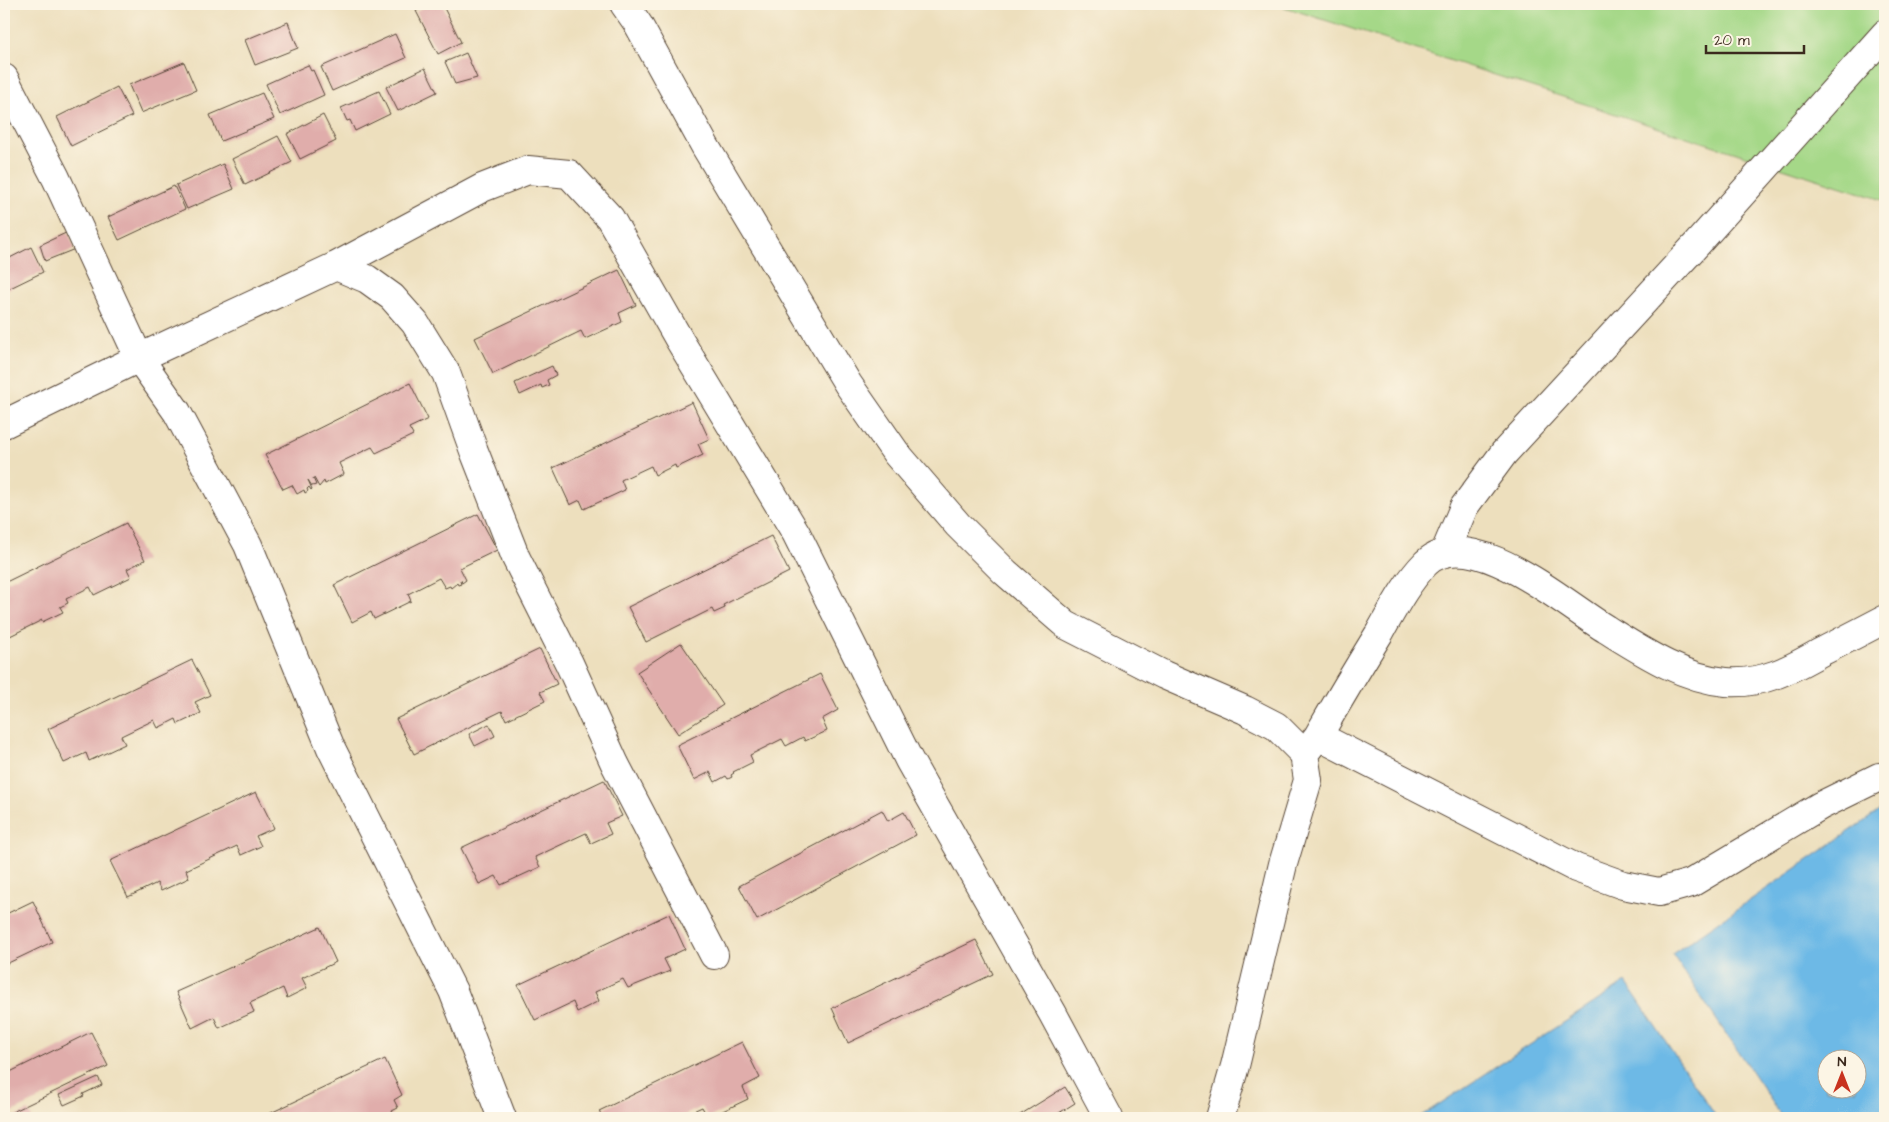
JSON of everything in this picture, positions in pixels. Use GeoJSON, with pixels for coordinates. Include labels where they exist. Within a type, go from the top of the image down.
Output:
{"type":"FeatureCollection","features":[{"type":"Feature","properties":{"kind":"lane"},"geometry":{"type":"LineString","coordinates":[[624,4],[638,24],[704,146],[848,384],[896,452],[958,525],[1005,572],[1066,625],[1164,675],[1245,710],[1311,745],[1576,868],[1624,885],[1659,892],[1691,883],[1820,806],[1879,777],[1885,777]]}},
{"type":"Feature","properties":{"kind":"lane"},"geometry":{"type":"LineString","coordinates":[[1445,552],[1464,507],[1504,453],[1703,238],[1885,34]]}},
{"type":"Feature","properties":{"kind":"lane"},"geometry":{"type":"LineString","coordinates":[[4,78],[56,178],[139,358],[178,412],[248,546],[331,748],[453,991],[502,1118]]}},
{"type":"Feature","properties":{"kind":"lane"},"geometry":{"type":"LineString","coordinates":[[4,424],[139,358],[336,266],[482,188],[528,170],[569,174],[610,218],[680,341],[796,533],[909,760],[1053,1014],[1109,1118]]}},
{"type":"Feature","properties":{"kind":"lane"},"geometry":{"type":"LineString","coordinates":[[336,266],[367,279],[392,297],[415,323],[446,372],[474,452],[516,558],[569,663],[615,764],[714,955]]}},
{"type":"Feature","properties":{"kind":"lane"},"geometry":{"type":"LineString","coordinates":[[1220,1118],[1235,1066],[1283,864],[1308,780],[1311,745],[1401,595],[1427,563],[1445,552],[1464,552],[1492,558],[1525,575],[1605,629],[1673,668],[1696,676],[1726,682],[1753,682],[1787,671],[1885,619]]}},
{"type":"Feature","properties":{"kind":"green space"},"geometry":{"type":"Polygon","coordinates":[[[1275,4],[1885,4],[1885,201],[1275,4]]]}},
{"type":"Feature","properties":{"kind":"water"},"geometry":{"type":"Polygon","coordinates":[[[1885,807],[1885,1118],[1783,1118],[1672,954],[1885,807]]]}},
{"type":"Feature","properties":{"kind":"water"},"geometry":{"type":"Polygon","coordinates":[[[1626,982],[1717,1118],[1418,1118],[1626,982]]]}},
{"type":"Feature","properties":{"kind":"building"},"geometry":{"type":"Polygon","coordinates":[[[430,4],[442,4],[461,42],[438,54],[416,11],[430,4]]]}},
{"type":"Feature","properties":{"kind":"building"},"geometry":{"type":"Polygon","coordinates":[[[288,22],[298,48],[255,65],[245,40],[288,22]]]}},
{"type":"Feature","properties":{"kind":"building"},"geometry":{"type":"Polygon","coordinates":[[[395,34],[406,58],[332,91],[321,67],[395,34]]]}},
{"type":"Feature","properties":{"kind":"building"},"geometry":{"type":"Polygon","coordinates":[[[466,53],[477,78],[455,84],[445,62],[466,53]]]}},
{"type":"Feature","properties":{"kind":"building"},"geometry":{"type":"Polygon","coordinates":[[[184,62],[196,90],[141,113],[129,85],[184,62]]]}},
{"type":"Feature","properties":{"kind":"building"},"geometry":{"type":"Polygon","coordinates":[[[308,65],[311,71],[313,70],[324,95],[280,115],[266,84],[308,65]]]}},
{"type":"Feature","properties":{"kind":"building"},"geometry":{"type":"Polygon","coordinates":[[[425,68],[437,92],[398,111],[386,87],[425,68]]]}},
{"type":"Feature","properties":{"kind":"building"},"geometry":{"type":"Polygon","coordinates":[[[117,87],[132,116],[71,146],[57,117],[117,87]]]}},
{"type":"Feature","properties":{"kind":"building"},"geometry":{"type":"Polygon","coordinates":[[[379,91],[390,114],[355,131],[350,120],[347,121],[341,108],[379,91]]]}},
{"type":"Feature","properties":{"kind":"building"},"geometry":{"type":"Polygon","coordinates":[[[262,93],[274,119],[221,141],[210,115],[262,93]]]}},
{"type":"Feature","properties":{"kind":"building"},"geometry":{"type":"Polygon","coordinates":[[[323,115],[336,141],[300,159],[287,134],[323,115]]]}},
{"type":"Feature","properties":{"kind":"building"},"geometry":{"type":"Polygon","coordinates":[[[278,136],[292,162],[245,185],[232,159],[278,136]]]}},
{"type":"Feature","properties":{"kind":"building"},"geometry":{"type":"Polygon","coordinates":[[[223,164],[234,189],[187,209],[176,185],[223,164]]]}},
{"type":"Feature","properties":{"kind":"building"},"geometry":{"type":"Polygon","coordinates":[[[174,186],[185,209],[119,240],[108,217],[174,186]]]}},
{"type":"Feature","properties":{"kind":"building"},"geometry":{"type":"Polygon","coordinates":[[[68,232],[75,249],[45,261],[40,245],[68,232]]]}},
{"type":"Feature","properties":{"kind":"building"},"geometry":{"type":"Polygon","coordinates":[[[31,247],[43,272],[4,291],[4,261],[31,247]]]}},
{"type":"Feature","properties":{"kind":"building"},"geometry":{"type":"Polygon","coordinates":[[[619,270],[636,305],[619,313],[622,322],[585,339],[581,331],[493,374],[475,338],[619,270]]]}},
{"type":"Feature","properties":{"kind":"building"},"geometry":{"type":"Polygon","coordinates":[[[552,366],[556,375],[547,380],[549,385],[542,388],[541,385],[520,395],[515,383],[552,366]]]}},
{"type":"Feature","properties":{"kind":"building"},"geometry":{"type":"Polygon","coordinates":[[[410,383],[428,419],[409,428],[413,435],[376,453],[372,447],[339,463],[344,474],[325,484],[324,481],[319,487],[314,478],[316,485],[312,486],[308,480],[312,489],[309,487],[305,493],[304,490],[297,494],[292,485],[283,489],[265,455],[410,383]]]}},
{"type":"Feature","properties":{"kind":"building"},"geometry":{"type":"Polygon","coordinates":[[[692,402],[709,439],[698,444],[703,455],[676,468],[675,465],[655,475],[651,466],[621,480],[625,490],[584,509],[580,500],[570,505],[553,468],[692,402]]]}},
{"type":"Feature","properties":{"kind":"building"},"geometry":{"type":"Polygon","coordinates":[[[478,514],[497,550],[460,568],[466,580],[462,583],[461,580],[461,584],[458,585],[457,583],[451,588],[450,586],[445,588],[439,578],[408,594],[411,601],[374,619],[371,612],[352,622],[334,585],[478,514]]]}},
{"type":"Feature","properties":{"kind":"building"},"geometry":{"type":"Polygon","coordinates":[[[126,523],[145,560],[127,569],[131,577],[94,595],[90,587],[66,599],[68,603],[60,607],[63,612],[6,638],[4,634],[4,583],[126,523]]]}},
{"type":"Feature","properties":{"kind":"building"},"geometry":{"type":"Polygon","coordinates":[[[771,536],[789,572],[723,605],[725,608],[714,613],[712,609],[646,642],[628,607],[771,536]]]}},
{"type":"Feature","properties":{"kind":"building"},"geometry":{"type":"Polygon","coordinates":[[[681,643],[723,705],[678,734],[637,672],[681,643]]]}},
{"type":"Feature","properties":{"kind":"building"},"geometry":{"type":"Polygon","coordinates":[[[540,649],[557,684],[540,692],[545,701],[506,720],[502,711],[414,754],[396,719],[540,649]]]}},
{"type":"Feature","properties":{"kind":"building"},"geometry":{"type":"Polygon","coordinates":[[[192,660],[210,695],[195,702],[201,713],[178,724],[176,719],[158,728],[154,720],[121,736],[125,744],[89,761],[86,753],[64,763],[48,729],[192,660]]]}},
{"type":"Feature","properties":{"kind":"building"},"geometry":{"type":"Polygon","coordinates":[[[820,674],[838,710],[822,719],[827,731],[805,741],[803,737],[786,746],[782,739],[750,755],[753,762],[733,772],[732,777],[728,779],[726,776],[715,782],[710,772],[694,780],[677,745],[820,674]]]}},
{"type":"Feature","properties":{"kind":"building"},"geometry":{"type":"Polygon","coordinates":[[[489,724],[495,736],[475,746],[469,734],[489,724]]]}},
{"type":"Feature","properties":{"kind":"building"},"geometry":{"type":"Polygon","coordinates":[[[604,780],[622,816],[606,823],[611,834],[591,843],[586,833],[535,857],[540,867],[501,885],[496,876],[479,884],[461,848],[604,780]]]}},
{"type":"Feature","properties":{"kind":"building"},"geometry":{"type":"Polygon","coordinates":[[[256,792],[274,828],[256,836],[261,846],[241,855],[237,846],[186,870],[189,878],[161,891],[157,883],[128,897],[110,861],[256,792]]]}},
{"type":"Feature","properties":{"kind":"building"},"geometry":{"type":"Polygon","coordinates":[[[882,810],[888,821],[904,812],[916,835],[757,920],[739,886],[882,810]]]}},
{"type":"Feature","properties":{"kind":"building"},"geometry":{"type":"Polygon","coordinates":[[[33,901],[52,942],[4,965],[4,915],[33,901]]]}},
{"type":"Feature","properties":{"kind":"building"},"geometry":{"type":"Polygon","coordinates":[[[669,914],[685,949],[664,959],[670,971],[628,988],[623,979],[595,992],[599,1001],[577,1012],[573,1002],[535,1020],[518,985],[669,914]]]}},
{"type":"Feature","properties":{"kind":"building"},"geometry":{"type":"Polygon","coordinates":[[[320,927],[336,962],[302,978],[307,988],[287,998],[283,988],[250,1003],[254,1012],[219,1028],[214,1017],[192,1028],[176,992],[320,927]]]}},
{"type":"Feature","properties":{"kind":"building"},"geometry":{"type":"Polygon","coordinates":[[[976,940],[993,974],[848,1043],[832,1008],[976,940]]]}},
{"type":"Feature","properties":{"kind":"building"},"geometry":{"type":"Polygon","coordinates":[[[91,1032],[108,1066],[4,1116],[4,1075],[91,1032]]]}},
{"type":"Feature","properties":{"kind":"building"},"geometry":{"type":"Polygon","coordinates":[[[742,1042],[760,1078],[743,1087],[748,1099],[708,1118],[702,1107],[678,1118],[602,1118],[599,1111],[742,1042]]]}},
{"type":"Feature","properties":{"kind":"building"},"geometry":{"type":"Polygon","coordinates":[[[385,1059],[402,1095],[394,1100],[398,1108],[392,1111],[393,1114],[383,1118],[260,1118],[385,1059]]]}},
{"type":"Feature","properties":{"kind":"building"},"geometry":{"type":"Polygon","coordinates":[[[98,1077],[102,1085],[64,1105],[59,1095],[98,1077]]]}},
{"type":"Feature","properties":{"kind":"building"},"geometry":{"type":"Polygon","coordinates":[[[1065,1087],[1075,1103],[1051,1118],[1015,1118],[1065,1087]]]}},
{"type":"Feature","properties":{"kind":"building"},"geometry":{"type":"Polygon","coordinates":[[[28,1111],[32,1118],[12,1118],[28,1111]]]}}]}
